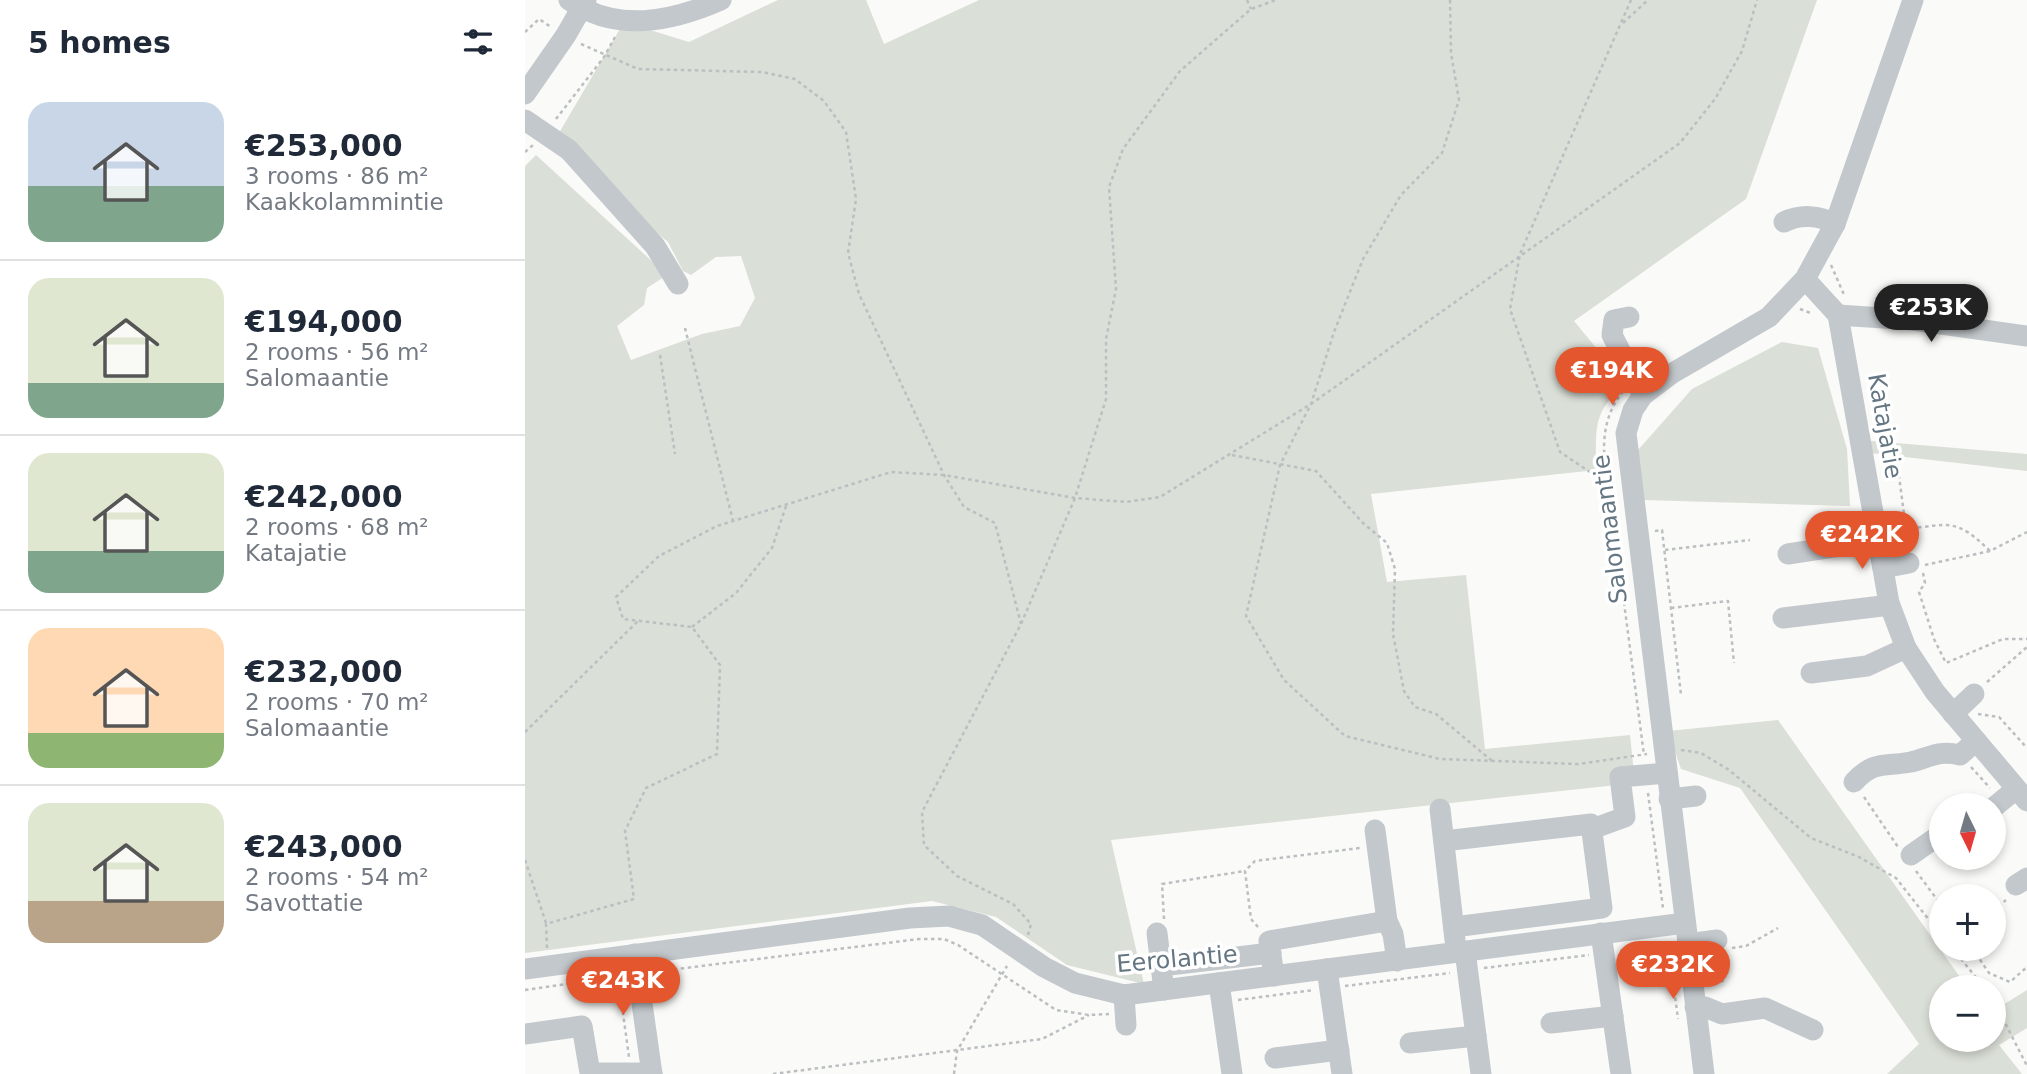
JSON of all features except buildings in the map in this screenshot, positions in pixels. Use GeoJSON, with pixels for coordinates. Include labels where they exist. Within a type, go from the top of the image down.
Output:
{"type":"FeatureCollection","features":[{"type":"Feature","properties":{"kind":"street"},"geometry":{"type":"LineString","coordinates":[[525,94],[566,35],[578,3],[601,18],[624,22],[662,19],[721,0]]}},
{"type":"Feature","properties":{"kind":"street","name":"Salomaantie"},"geometry":{"type":"LineString","coordinates":[[1704,1074],[1695,1007],[1679,931],[1669,799],[1655,763],[1626,534],[1626,433],[1639,386],[1671,374],[1769,317],[1805,279],[1835,224],[1913,0]]}},
{"type":"Feature","properties":{"kind":"street"},"geometry":{"type":"LineString","coordinates":[[525,120],[569,150],[655,246],[678,284]]}},
{"type":"Feature","properties":{"kind":"street"},"geometry":{"type":"LineString","coordinates":[[1784,222],[1796,216],[1825,219],[1835,224]]}},
{"type":"Feature","properties":{"kind":"street"},"geometry":{"type":"LineString","coordinates":[[1805,279],[1838,315],[1913,320],[2027,336]]}},
{"type":"Feature","properties":{"kind":"street","name":"Katajatie"},"geometry":{"type":"LineString","coordinates":[[1838,315],[1889,603],[1906,648],[1963,704],[1968,748],[2009,800]]}},
{"type":"Feature","properties":{"kind":"street"},"geometry":{"type":"LineString","coordinates":[[1629,317],[1614,320],[1612,335],[1639,386]]}},
{"type":"Feature","properties":{"kind":"street"},"geometry":{"type":"LineString","coordinates":[[1788,554],[1878,540]]}},
{"type":"Feature","properties":{"kind":"street"},"geometry":{"type":"LineString","coordinates":[[1883,568],[1909,563]]}},
{"type":"Feature","properties":{"kind":"street"},"geometry":{"type":"LineString","coordinates":[[1783,618],[1889,603]]}},
{"type":"Feature","properties":{"kind":"street"},"geometry":{"type":"LineString","coordinates":[[1811,673],[1867,666],[1906,648]]}},
{"type":"Feature","properties":{"kind":"street"},"geometry":{"type":"LineString","coordinates":[[1854,782],[1865,770],[1884,763],[1909,762],[1944,751],[1968,748]]}},
{"type":"Feature","properties":{"kind":"street"},"geometry":{"type":"LineString","coordinates":[[1592,829],[1625,817],[1621,776],[1655,763]]}},
{"type":"Feature","properties":{"kind":"street"},"geometry":{"type":"LineString","coordinates":[[1669,799],[1696,796]]}},
{"type":"Feature","properties":{"kind":"street"},"geometry":{"type":"LineString","coordinates":[[1440,809],[1454,927],[1461,952],[1481,1074]]}},
{"type":"Feature","properties":{"kind":"street"},"geometry":{"type":"LineString","coordinates":[[1444,841],[1591,824],[1621,1074]]}},
{"type":"Feature","properties":{"kind":"street"},"geometry":{"type":"LineString","coordinates":[[1376,838],[1387,922],[1393,934],[1397,961]]}},
{"type":"Feature","properties":{"kind":"street"},"geometry":{"type":"LineString","coordinates":[[1911,855],[1929,842]]}},
{"type":"Feature","properties":{"kind":"street"},"geometry":{"type":"LineString","coordinates":[[1454,927],[1602,908]]}},
{"type":"Feature","properties":{"kind":"street","name":"Eerolantie"},"geometry":{"type":"LineString","coordinates":[[525,969],[548,976],[635,954],[910,918],[949,916],[982,925],[1044,967],[1075,983],[1124,995],[1603,933],[1679,931],[1718,945]]}},
{"type":"Feature","properties":{"kind":"street"},"geometry":{"type":"LineString","coordinates":[[1161,967],[1387,922]]}},
{"type":"Feature","properties":{"kind":"street"},"geometry":{"type":"LineString","coordinates":[[1157,933],[1164,990]]}},
{"type":"Feature","properties":{"kind":"street"},"geometry":{"type":"LineString","coordinates":[[1270,947],[1274,976]]}},
{"type":"Feature","properties":{"kind":"street"},"geometry":{"type":"LineString","coordinates":[[525,1034],[582,1026],[590,1073],[645,1073],[635,954]]}},
{"type":"Feature","properties":{"kind":"street"},"geometry":{"type":"LineString","coordinates":[[1327,969],[1342,1074]]}},
{"type":"Feature","properties":{"kind":"street"},"geometry":{"type":"LineString","coordinates":[[1219,983],[1232,1074]]}},
{"type":"Feature","properties":{"kind":"street"},"geometry":{"type":"LineString","coordinates":[[1124,995],[1126,1025]]}},
{"type":"Feature","properties":{"kind":"street"},"geometry":{"type":"LineString","coordinates":[[1695,1007],[1705,1007],[1722,1014],[1765,1009],[1813,1030]]}},
{"type":"Feature","properties":{"kind":"street"},"geometry":{"type":"LineString","coordinates":[[1552,1023],[1613,1016]]}},
{"type":"Feature","properties":{"kind":"street"},"geometry":{"type":"LineString","coordinates":[[1410,1044],[1476,1036]]}},
{"type":"Feature","properties":{"kind":"street"},"geometry":{"type":"LineString","coordinates":[[1275,1058],[1339,1050]]}},
{"type":"Feature","properties":{"kind":"path"},"geometry":{"type":"LineString","coordinates":[[1247,0],[1251,9]]}},
{"type":"Feature","properties":{"kind":"path"},"geometry":{"type":"LineString","coordinates":[[1027,938],[1031,924],[1013,904],[957,876],[924,845],[922,812],[1021,624],[1075,498],[1106,399],[1106,339],[1116,289],[1109,187],[1123,149],[1180,71],[1251,9],[1276,0]]}},
{"type":"Feature","properties":{"kind":"path"},"geometry":{"type":"LineString","coordinates":[[1450,0],[1451,53],[1459,100],[1442,153],[1401,195],[1363,259],[1334,332],[1311,404],[1280,465],[1246,616],[1284,680],[1345,736],[1440,759],[1577,764],[1655,763],[1701,753],[1729,770],[1811,838],[1859,858],[1896,878],[1929,920]]}},
{"type":"Feature","properties":{"kind":"path"},"geometry":{"type":"LineString","coordinates":[[1609,485],[1560,452],[1510,309],[1520,254],[1631,0]]}},
{"type":"Feature","properties":{"kind":"path"},"geometry":{"type":"LineString","coordinates":[[1622,24],[1649,0]]}},
{"type":"Feature","properties":{"kind":"path"},"geometry":{"type":"LineString","coordinates":[[787,503],[772,548],[736,593],[692,627],[623,620],[616,597],[659,556],[733,521],[787,503],[891,472],[944,474],[1075,498],[1126,502],[1160,497],[1311,404],[1680,143],[1715,99],[1742,51],[1757,0]]}},
{"type":"Feature","properties":{"kind":"path"},"geometry":{"type":"LineString","coordinates":[[525,32],[540,19],[604,57],[638,69],[762,72],[795,79],[824,101],[846,132],[856,199],[848,253],[859,294],[944,474],[964,507],[995,523],[1021,624]]}},
{"type":"Feature","properties":{"kind":"path"},"geometry":{"type":"LineString","coordinates":[[525,152],[545,134],[604,57],[624,22]]}},
{"type":"Feature","properties":{"kind":"path"},"geometry":{"type":"LineString","coordinates":[[685,328],[733,521]]}},
{"type":"Feature","properties":{"kind":"path"},"geometry":{"type":"LineString","coordinates":[[660,355],[675,454]]}},
{"type":"Feature","properties":{"kind":"path"},"geometry":{"type":"LineString","coordinates":[[1639,386],[1614,402],[1604,430],[1609,485],[1626,534],[1679,931],[1679,1022]]}},
{"type":"Feature","properties":{"kind":"path"},"geometry":{"type":"LineString","coordinates":[[1230,455],[1261,458],[1280,465],[1316,471],[1363,523],[1387,543],[1395,569],[1394,634],[1404,691],[1415,707],[1436,714],[1492,761]]}},
{"type":"Feature","properties":{"kind":"path"},"geometry":{"type":"LineString","coordinates":[[1897,461],[1909,563]]}},
{"type":"Feature","properties":{"kind":"path"},"geometry":{"type":"LineString","coordinates":[[1906,529],[1951,523],[1969,530],[1990,551]]}},
{"type":"Feature","properties":{"kind":"path"},"geometry":{"type":"LineString","coordinates":[[1626,534],[1663,530],[1681,695]]}},
{"type":"Feature","properties":{"kind":"path"},"geometry":{"type":"LineString","coordinates":[[2027,532],[1990,551],[1921,565],[1925,583],[1919,592],[1934,639],[1946,663],[2003,639],[2027,639]]}},
{"type":"Feature","properties":{"kind":"path"},"geometry":{"type":"LineString","coordinates":[[1665,550],[1750,540]]}},
{"type":"Feature","properties":{"kind":"path"},"geometry":{"type":"LineString","coordinates":[[1671,608],[1728,601],[1734,663]]}},
{"type":"Feature","properties":{"kind":"path"},"geometry":{"type":"LineString","coordinates":[[525,732],[638,621]]}},
{"type":"Feature","properties":{"kind":"path"},"geometry":{"type":"LineString","coordinates":[[546,924],[634,898],[625,831],[646,788],[717,754],[720,666],[692,627]]}},
{"type":"Feature","properties":{"kind":"path"},"geometry":{"type":"LineString","coordinates":[[2027,648],[1963,704],[1969,712],[1999,717],[2027,748]]}},
{"type":"Feature","properties":{"kind":"path"},"geometry":{"type":"LineString","coordinates":[[1968,748],[2009,800]]}},
{"type":"Feature","properties":{"kind":"path"},"geometry":{"type":"LineString","coordinates":[[1157,933],[1166,914],[1162,884],[1245,871],[1255,861],[1376,838]]}},
{"type":"Feature","properties":{"kind":"path"},"geometry":{"type":"LineString","coordinates":[[525,860],[546,924],[548,976]]}},
{"type":"Feature","properties":{"kind":"path"},"geometry":{"type":"LineString","coordinates":[[1245,871],[1251,919],[1270,947]]}},
{"type":"Feature","properties":{"kind":"path"},"geometry":{"type":"LineString","coordinates":[[1723,986],[1718,945],[1746,946],[1778,928]]}},
{"type":"Feature","properties":{"kind":"path"},"geometry":{"type":"LineString","coordinates":[[1963,961],[1974,975]]}},
{"type":"Feature","properties":{"kind":"path"},"geometry":{"type":"LineString","coordinates":[[1981,961],[1989,973],[2010,982],[2027,967]]}},
{"type":"Feature","properties":{"kind":"path"},"geometry":{"type":"LineString","coordinates":[[954,1074],[957,1051],[1007,966]]}},
{"type":"Feature","properties":{"kind":"path"},"geometry":{"type":"LineString","coordinates":[[618,977],[645,1073]]}},
{"type":"Feature","properties":{"kind":"path"},"geometry":{"type":"LineString","coordinates":[[773,1074],[1042,1039],[1089,1015]]}},
{"type":"Feature","properties":{"kind":"path"},"geometry":{"type":"LineString","coordinates":[[2006,1025],[2027,1066]]}},
{"type":"Feature","properties":{"kind":"shaded area"},"geometry":{"type":"Polygon","coordinates":[[[778,0],[866,0],[884,44],[979,0],[1817,0],[1746,199],[1574,321],[1626,384],[1607,403],[1598,422],[1596,470],[1371,494],[1387,582],[1466,575],[1485,749],[1630,735],[1635,783],[1111,840],[1144,984],[1067,965],[996,917],[932,901],[525,953],[525,166],[536,155],[667,275],[647,288],[644,305],[617,326],[631,360],[702,334],[740,326],[755,298],[741,256],[716,257],[691,275],[683,271],[668,242],[552,145],[624,22],[689,42],[778,0]]]}},
{"type":"Feature","properties":{"kind":"shaded area"},"geometry":{"type":"Polygon","coordinates":[[[1782,342],[1818,348],[1847,449],[1850,506],[1644,500],[1638,450],[1692,389],[1782,342]]]}},
{"type":"Feature","properties":{"kind":"shaded area"},"geometry":{"type":"Polygon","coordinates":[[[1860,440],[2027,454],[2027,471],[1862,452],[1860,440]]]}},
{"type":"Feature","properties":{"kind":"shaded area"},"geometry":{"type":"Polygon","coordinates":[[[1778,720],[1929,933],[1929,961],[1949,961],[1959,975],[1929,975],[1929,1052],[2005,1052],[2022,1074],[1887,1074],[1919,1044],[1740,788],[1681,769],[1668,731],[1778,720]]]}},
{"type":"Feature","properties":{"kind":"shaded area"},"geometry":{"type":"Polygon","coordinates":[[[2027,990],[2027,1028],[2006,1041],[2006,1003],[2027,990]]]}}]}
